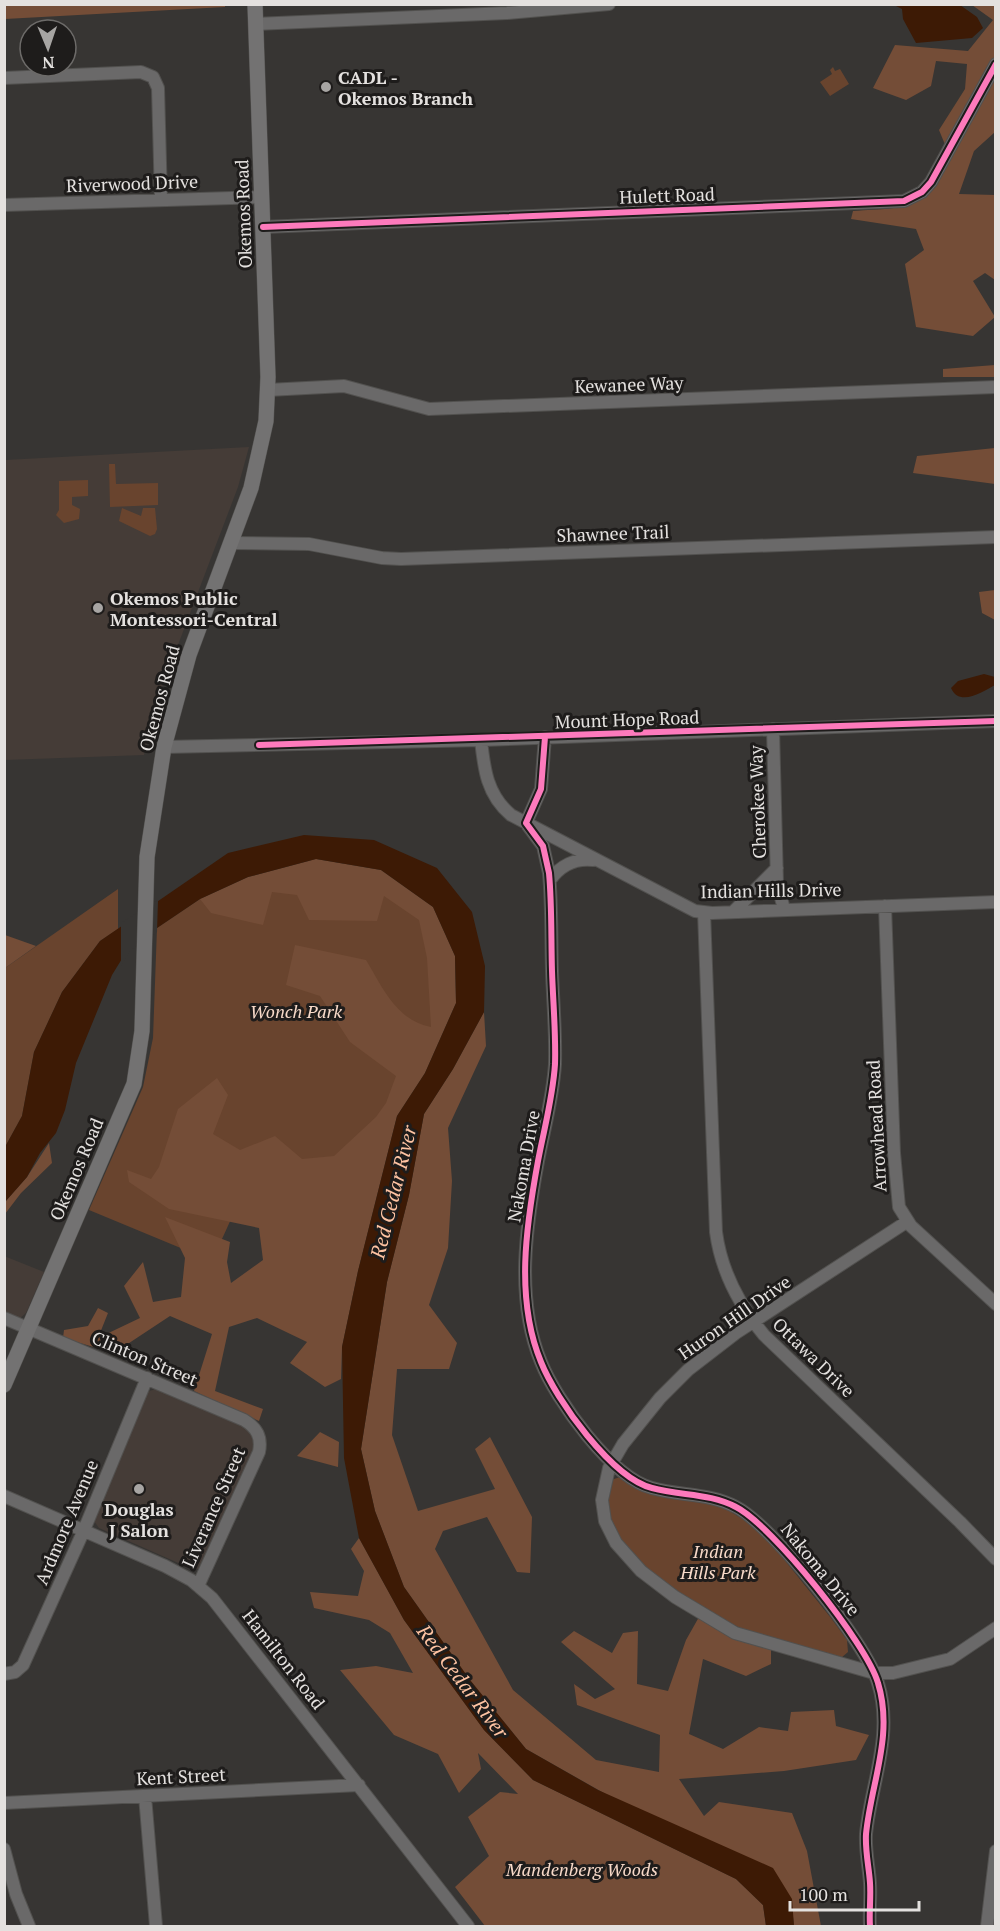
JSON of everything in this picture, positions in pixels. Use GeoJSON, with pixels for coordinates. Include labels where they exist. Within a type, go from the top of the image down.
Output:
{"type":"FeatureCollection","features":[{"type":"Feature","properties":{"kind":"main road","name":"Okemos Road"},"geometry":{"type":"LineString","coordinates":[[4,1385],[134,1084],[141,1031],[150,822],[164,747],[189,655],[233,543],[259,459],[268,390],[255,4]]}},
{"type":"Feature","properties":{"kind":"street"},"geometry":{"type":"LineString","coordinates":[[255,24],[609,4]]}},
{"type":"Feature","properties":{"kind":"street","name":"Hulett Road"},"geometry":{"type":"LineString","coordinates":[[263,227],[904,201],[922,192],[931,182],[996,64]]}},
{"type":"Feature","properties":{"kind":"street"},"geometry":{"type":"LineString","coordinates":[[4,78],[141,72],[153,77],[158,88],[161,200]]}},
{"type":"Feature","properties":{"kind":"street","name":"Riverwood Drive"},"geometry":{"type":"LineString","coordinates":[[4,205],[261,197]]}},
{"type":"Feature","properties":{"kind":"street","name":"Kewanee Way"},"geometry":{"type":"LineString","coordinates":[[268,390],[344,386],[429,409],[996,387]]}},
{"type":"Feature","properties":{"kind":"street","name":"Shawnee Trail"},"geometry":{"type":"LineString","coordinates":[[233,543],[309,544],[382,558],[401,559],[996,537]]}},
{"type":"Feature","properties":{"kind":"street","name":"Mount Hope Road"},"geometry":{"type":"LineString","coordinates":[[164,747],[481,740],[996,721]]}},
{"type":"Feature","properties":{"kind":"street","name":"Cherokee Way"},"geometry":{"type":"LineString","coordinates":[[773,729],[778,889],[784,909]]}},
{"type":"Feature","properties":{"kind":"street"},"geometry":{"type":"LineString","coordinates":[[526,823],[540,789],[545,737]]}},
{"type":"Feature","properties":{"kind":"street","name":"Indian Hills Drive"},"geometry":{"type":"LineString","coordinates":[[481,740],[484,771],[490,789],[506,811],[687,908],[704,912],[996,902]]}},
{"type":"Feature","properties":{"kind":"street","name":"Nakoma Drive"},"geometry":{"type":"LineString","coordinates":[[526,823],[543,846],[550,880],[555,1064],[526,1231],[528,1312],[540,1360],[553,1387],[575,1420],[625,1475],[647,1487],[718,1499],[749,1514],[777,1542],[828,1604],[861,1650],[879,1685],[885,1732],[883,1752],[870,1802],[866,1842],[870,1878],[870,1926]]}},
{"type":"Feature","properties":{"kind":"street"},"geometry":{"type":"LineString","coordinates":[[550,880],[566,865],[580,860],[594,860]]}},
{"type":"Feature","properties":{"kind":"street"},"geometry":{"type":"LineString","coordinates":[[734,911],[777,868]]}},
{"type":"Feature","properties":{"kind":"street","name":"Arrowhead Road"},"geometry":{"type":"LineString","coordinates":[[885,906],[897,1197],[908,1221],[996,1304]]}},
{"type":"Feature","properties":{"kind":"street","name":"Ottawa Drive"},"geometry":{"type":"LineString","coordinates":[[704,912],[717,1239],[730,1281],[753,1322],[995,1559]]}},
{"type":"Feature","properties":{"kind":"street","name":"Huron Hill Drive"},"geometry":{"type":"LineString","coordinates":[[908,1221],[753,1322],[712,1351],[674,1384],[635,1428],[612,1461],[606,1477],[602,1500],[608,1528],[626,1555],[658,1585],[735,1633],[874,1673],[893,1672],[950,1659],[996,1628]]}},
{"type":"Feature","properties":{"kind":"street","name":"Clinton Street"},"geometry":{"type":"LineString","coordinates":[[4,1318],[244,1420],[256,1430],[260,1444]]}},
{"type":"Feature","properties":{"kind":"street","name":"Ardmore Avenue"},"geometry":{"type":"LineString","coordinates":[[8,1674],[23,1665],[84,1530],[147,1378]]}},
{"type":"Feature","properties":{"kind":"street","name":"Liverance Street"},"geometry":{"type":"LineString","coordinates":[[198,1586],[244,1488],[260,1444]]}},
{"type":"Feature","properties":{"kind":"street","name":"Hamilton Road"},"geometry":{"type":"LineString","coordinates":[[4,1496],[165,1566],[198,1586],[227,1615],[468,1926]]}},
{"type":"Feature","properties":{"kind":"street","name":"Kent Street"},"geometry":{"type":"LineString","coordinates":[[4,1803],[359,1785]]}},
{"type":"Feature","properties":{"kind":"street"},"geometry":{"type":"LineString","coordinates":[[145,1796],[156,1926]]}},
{"type":"Feature","properties":{"kind":"street"},"geometry":{"type":"LineString","coordinates":[[4,1849],[16,1894],[29,1926]]}},
{"type":"Feature","properties":{"kind":"street"},"geometry":{"type":"LineString","coordinates":[[987,1926],[996,1851]]}},
{"type":"Feature","properties":{"kind":"shaded area","name":"Okemos Public Montessori-Central"},"geometry":{"type":"Polygon","coordinates":[[[249,447],[238,487],[162,687],[144,755],[5,760],[5,460],[249,447]]]}},
{"type":"Feature","properties":{"kind":"shaded area"},"geometry":{"type":"Polygon","coordinates":[[[4,1256],[44,1272],[26,1313],[20,1318],[5,1313],[4,1256]]]}},
{"type":"Feature","properties":{"kind":"shaded area"},"geometry":{"type":"Polygon","coordinates":[[[156,1389],[248,1428],[253,1433],[255,1448],[199,1569],[192,1569],[99,1528],[94,1521],[146,1392],[156,1389]]]}},
{"type":"Feature","properties":{"kind":"green space"},"geometry":{"type":"Polygon","coordinates":[[[5,5],[225,5],[225,7],[5,19],[5,5]]]}},
{"type":"Feature","properties":{"kind":"green space"},"geometry":{"type":"Polygon","coordinates":[[[972,5],[995,5],[995,132],[974,151],[959,194],[995,195],[995,280],[985,273],[973,281],[995,317],[973,336],[916,327],[905,264],[924,250],[916,229],[851,219],[853,211],[901,207],[920,198],[951,159],[939,130],[965,89],[967,64],[936,61],[931,86],[906,100],[873,88],[895,45],[968,51],[993,20],[972,5]]]}},
{"type":"Feature","properties":{"kind":"green space"},"geometry":{"type":"Polygon","coordinates":[[[833,67],[835,71],[840,69],[849,84],[830,96],[820,82],[832,74],[830,70],[833,67]]]}},
{"type":"Feature","properties":{"kind":"green space"},"geometry":{"type":"Polygon","coordinates":[[[995,365],[995,377],[943,377],[943,369],[995,365]]]}},
{"type":"Feature","properties":{"kind":"green space"},"geometry":{"type":"Polygon","coordinates":[[[995,448],[995,484],[913,473],[917,456],[995,448]]]}},
{"type":"Feature","properties":{"kind":"green space"},"geometry":{"type":"Polygon","coordinates":[[[109,464],[115,464],[116,484],[158,483],[158,505],[110,507],[109,464]]]}},
{"type":"Feature","properties":{"kind":"green space"},"geometry":{"type":"Polygon","coordinates":[[[88,480],[88,496],[72,497],[72,505],[80,509],[79,519],[64,523],[56,515],[59,510],[59,481],[88,480]]]}},
{"type":"Feature","properties":{"kind":"green space"},"geometry":{"type":"Polygon","coordinates":[[[122,508],[141,516],[143,508],[155,508],[157,529],[155,534],[150,536],[119,521],[122,508]]]}},
{"type":"Feature","properties":{"kind":"green space"},"geometry":{"type":"Polygon","coordinates":[[[996,590],[995,620],[982,613],[979,592],[996,590]]]}},
{"type":"Feature","properties":{"kind":"green space","name":"Wonch Park"},"geometry":{"type":"Polygon","coordinates":[[[316,859],[433,907],[456,1003],[298,1244],[242,1195],[212,1261],[89,1210],[143,1087],[153,1038],[157,928],[200,899],[316,859]]]}},
{"type":"Feature","properties":{"kind":"green space"},"geometry":{"type":"Polygon","coordinates":[[[316,859],[381,870],[433,907],[455,956],[456,1003],[425,1073],[397,1116],[358,1271],[342,1347],[341,1379],[325,1387],[290,1363],[307,1342],[257,1318],[229,1327],[215,1391],[263,1409],[259,1421],[194,1391],[212,1334],[170,1316],[114,1353],[63,1338],[64,1330],[88,1326],[98,1308],[108,1313],[98,1338],[140,1318],[124,1286],[143,1262],[153,1302],[181,1297],[185,1258],[165,1217],[230,1242],[227,1262],[231,1283],[263,1260],[259,1228],[169,1209],[129,1182],[127,1170],[151,1179],[159,1167],[178,1109],[217,1078],[228,1095],[213,1134],[240,1150],[275,1136],[302,1159],[334,1156],[376,1117],[386,1103],[396,1076],[350,1042],[320,996],[286,985],[295,945],[366,960],[385,992],[400,1010],[408,1018],[431,1027],[427,958],[419,920],[384,896],[377,921],[309,920],[297,895],[272,892],[263,925],[211,913],[200,899],[248,877],[316,859]]]}},
{"type":"Feature","properties":{"kind":"green space"},"geometry":{"type":"Polygon","coordinates":[[[118,889],[118,929],[100,941],[62,992],[34,1052],[22,1116],[5,1147],[5,968],[118,889]]]}},
{"type":"Feature","properties":{"kind":"green space"},"geometry":{"type":"Polygon","coordinates":[[[5,935],[36,946],[5,968],[5,935]]]}},
{"type":"Feature","properties":{"kind":"green space"},"geometry":{"type":"Polygon","coordinates":[[[484,1012],[486,1046],[448,1128],[452,1181],[448,1248],[429,1305],[457,1343],[449,1369],[397,1369],[392,1435],[418,1511],[495,1489],[475,1449],[490,1437],[532,1517],[530,1573],[517,1572],[487,1517],[443,1531],[435,1549],[513,1690],[596,1760],[659,1772],[660,1735],[577,1705],[574,1684],[595,1699],[615,1689],[561,1642],[574,1631],[612,1653],[623,1633],[638,1631],[637,1684],[668,1691],[686,1640],[699,1617],[771,1650],[771,1664],[746,1676],[703,1659],[689,1734],[723,1749],[759,1727],[788,1731],[791,1712],[834,1710],[836,1726],[869,1735],[856,1760],[784,1771],[679,1779],[704,1816],[719,1802],[792,1813],[807,1851],[821,1926],[794,1926],[791,1899],[526,1749],[470,1680],[404,1587],[375,1511],[361,1449],[387,1282],[409,1195],[424,1114],[453,1069],[484,1012]]]}},
{"type":"Feature","properties":{"kind":"green space"},"geometry":{"type":"Polygon","coordinates":[[[49,1143],[52,1163],[21,1193],[5,1214],[5,1202],[27,1177],[49,1143]]]}},
{"type":"Feature","properties":{"kind":"green space"},"geometry":{"type":"Polygon","coordinates":[[[320,1432],[339,1442],[338,1467],[297,1456],[320,1432]]]}},
{"type":"Feature","properties":{"kind":"green space","name":"Indian Hills Park"},"geometry":{"type":"Polygon","coordinates":[[[620,1477],[628,1482],[709,1503],[726,1509],[746,1521],[771,1543],[831,1618],[847,1640],[848,1652],[841,1658],[742,1629],[676,1592],[655,1576],[622,1542],[612,1525],[609,1508],[611,1480],[620,1477]]]}},
{"type":"Feature","properties":{"kind":"green space","name":"Mandenberg Woods"},"geometry":{"type":"Polygon","coordinates":[[[359,1538],[404,1620],[484,1730],[533,1780],[736,1879],[763,1905],[766,1926],[485,1926],[455,1887],[489,1856],[468,1817],[500,1792],[518,1794],[478,1753],[481,1769],[459,1793],[438,1754],[394,1735],[340,1670],[376,1666],[413,1673],[390,1633],[369,1620],[314,1608],[310,1592],[358,1596],[364,1571],[351,1549],[359,1538]]]}},
{"type":"Feature","properties":{"kind":"water"},"geometry":{"type":"Polygon","coordinates":[[[894,5],[960,5],[977,17],[983,28],[972,38],[916,43],[903,19],[902,9],[894,5]]]}},
{"type":"Feature","properties":{"kind":"water"},"geometry":{"type":"Polygon","coordinates":[[[984,674],[995,677],[995,685],[978,694],[960,697],[951,688],[958,681],[984,674]]]}},
{"type":"Feature","properties":{"kind":"water","name":"Red Cedar River"},"geometry":{"type":"Polygon","coordinates":[[[304,835],[374,840],[437,868],[472,912],[485,966],[484,1012],[453,1069],[424,1114],[409,1195],[387,1282],[361,1449],[375,1511],[404,1587],[470,1680],[526,1749],[598,1790],[773,1868],[792,1899],[794,1926],[766,1926],[763,1905],[736,1879],[533,1780],[484,1730],[404,1620],[359,1538],[344,1458],[342,1347],[358,1271],[397,1116],[425,1073],[456,1003],[455,956],[433,907],[381,870],[316,859],[248,877],[200,899],[157,928],[128,949],[112,975],[76,1063],[65,1110],[56,1133],[40,1153],[27,1177],[5,1202],[5,1147],[22,1116],[34,1052],[62,992],[100,941],[228,853],[304,835]]]}},
{"type":"Feature","properties":{"kind":"pier"},"geometry":{"type":"Polygon","coordinates":[[[158,900],[157,932],[130,951],[121,966],[121,923],[158,900]]]}},
{"type":"Feature","properties":{"kind":"cycle path"},"geometry":{"type":"LineString","coordinates":[[263,227],[904,201],[922,192],[931,182],[996,64]]}},
{"type":"Feature","properties":{"kind":"cycle path"},"geometry":{"type":"LineString","coordinates":[[259,745],[996,721]]}},
{"type":"Feature","properties":{"kind":"cycle path"},"geometry":{"type":"LineString","coordinates":[[545,737],[541,789],[526,823],[543,846],[549,873],[555,1041],[552,1089],[530,1211],[525,1262],[525,1288],[533,1338],[548,1378],[572,1416],[603,1454],[636,1481],[652,1488],[716,1499],[736,1507],[752,1518],[794,1560],[816,1587],[838,1615],[870,1665],[878,1683],[884,1721],[880,1759],[866,1834],[870,1926]]}},
{"type":"Feature","properties":{"kind":"place","name":"CADL - Okemos Branch"},"geometry":{"type":"Point","coordinates":[326,87]}},
{"type":"Feature","properties":{"kind":"place","name":"Okemos Public Montessori-Central"},"geometry":{"type":"Point","coordinates":[98,608]}},
{"type":"Feature","properties":{"kind":"place","name":"Douglas J Salon"},"geometry":{"type":"Point","coordinates":[139,1489]}}]}
